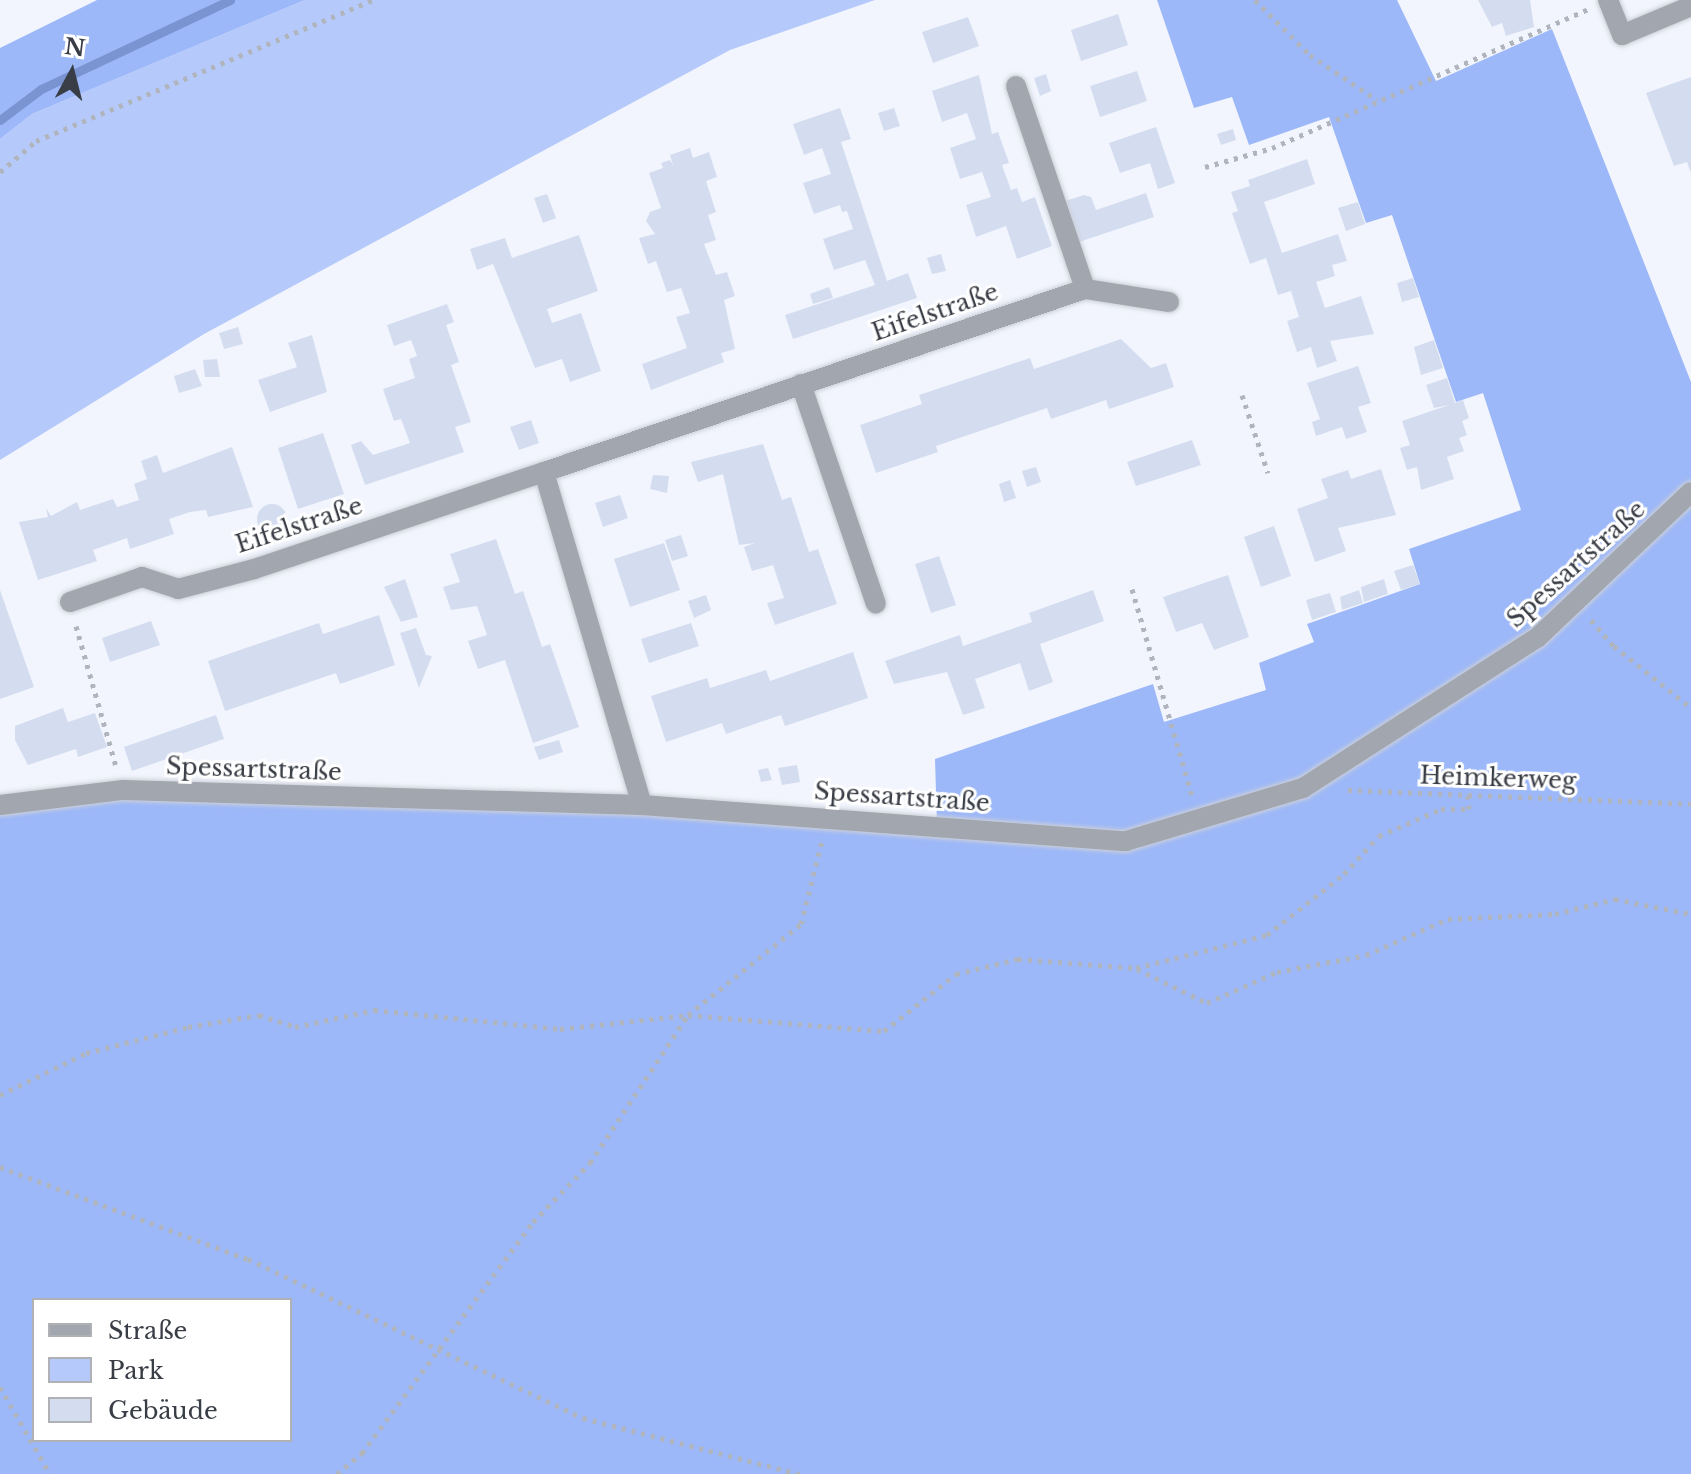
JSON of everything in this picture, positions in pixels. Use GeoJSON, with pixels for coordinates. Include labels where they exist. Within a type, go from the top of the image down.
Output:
{"type":"FeatureCollection","features":[{"type":"Feature","properties":{"kind":"street"},"geometry":{"type":"LineString","coordinates":[[1609,0],[1622,35],[1691,6]]}},
{"type":"Feature","properties":{"kind":"street"},"geometry":{"type":"LineString","coordinates":[[1016,86],[1085,289]]}},
{"type":"Feature","properties":{"kind":"street","name":"Eifelstraße"},"geometry":{"type":"LineString","coordinates":[[70,602],[142,577],[178,589],[239,573],[1085,289],[1169,302]]}},
{"type":"Feature","properties":{"kind":"street"},"geometry":{"type":"LineString","coordinates":[[801,384],[876,604]]}},
{"type":"Feature","properties":{"kind":"street"},"geometry":{"type":"LineString","coordinates":[[544,472],[642,805]]}},
{"type":"Feature","properties":{"kind":"street","name":"Spessartstraße"},"geometry":{"type":"LineString","coordinates":[[0,805],[123,790],[642,805],[1126,841],[1303,788],[1537,638],[1579,603],[1691,492]]}},
{"type":"Feature","properties":{"kind":"path"},"geometry":{"type":"LineString","coordinates":[[0,172],[36,141],[373,0]]}},
{"type":"Feature","properties":{"kind":"path"},"geometry":{"type":"LineString","coordinates":[[1255,0],[1310,55],[1377,100]]}},
{"type":"Feature","properties":{"kind":"path"},"geometry":{"type":"LineString","coordinates":[[1205,167],[1272,148],[1609,0]]}},
{"type":"Feature","properties":{"kind":"path"},"geometry":{"type":"LineString","coordinates":[[1242,395],[1268,473]]}},
{"type":"Feature","properties":{"kind":"path"},"geometry":{"type":"LineString","coordinates":[[1132,589],[1200,821]]}},
{"type":"Feature","properties":{"kind":"path"},"geometry":{"type":"LineString","coordinates":[[70,602],[123,790]]}},
{"type":"Feature","properties":{"kind":"path"},"geometry":{"type":"LineString","coordinates":[[1579,603],[1614,646],[1691,708]]}},
{"type":"Feature","properties":{"kind":"path","name":"Heimkerweg"},"geometry":{"type":"LineString","coordinates":[[1303,788],[1691,804]]}},
{"type":"Feature","properties":{"kind":"path"},"geometry":{"type":"LineString","coordinates":[[0,1095],[86,1053],[188,1027],[259,1015],[295,1027],[374,1010],[560,1029],[688,1015],[884,1031],[956,974],[1018,959],[1136,968],[1267,935],[1344,874],[1379,836],[1441,809],[1469,809],[1468,795]]}},
{"type":"Feature","properties":{"kind":"path"},"geometry":{"type":"LineString","coordinates":[[337,1474],[362,1453],[533,1222],[590,1163],[688,1015],[801,924],[828,817]]}},
{"type":"Feature","properties":{"kind":"path"},"geometry":{"type":"LineString","coordinates":[[1136,968],[1207,1003],[1277,972],[1366,955],[1448,919],[1555,914],[1615,899],[1691,914]]}},
{"type":"Feature","properties":{"kind":"path"},"geometry":{"type":"LineString","coordinates":[[0,1167],[248,1259],[435,1351],[583,1418],[800,1474]]}},
{"type":"Feature","properties":{"kind":"path"},"geometry":{"type":"LineString","coordinates":[[0,1387],[50,1474]]}},
{"type":"Feature","properties":{"kind":"green space"},"geometry":{"type":"Polygon","coordinates":[[[305,0],[875,0],[730,50],[204,334],[0,460],[0,139],[32,114],[305,0]]]}},
{"type":"Feature","properties":{"kind":"shaded area"},"geometry":{"type":"Polygon","coordinates":[[[97,0],[305,0],[32,114],[0,139],[0,48],[97,0]]]}},
{"type":"Feature","properties":{"kind":"shaded area"},"geometry":{"type":"Polygon","coordinates":[[[1157,0],[1397,0],[1436,81],[1552,29],[1691,382],[1691,1474],[0,1474],[0,805],[123,790],[937,825],[935,759],[1153,684],[1164,722],[1266,690],[1259,663],[1314,642],[1307,624],[1420,584],[1409,549],[1521,510],[1483,393],[1456,402],[1392,215],[1366,223],[1329,117],[1249,145],[1232,97],[1194,108],[1157,0]]]}},
{"type":"Feature","properties":{"kind":"building"},"geometry":{"type":"Polygon","coordinates":[[[1478,0],[1530,0],[1534,27],[1506,36],[1502,23],[1492,27],[1478,0]]]}},
{"type":"Feature","properties":{"kind":"building"},"geometry":{"type":"Polygon","coordinates":[[[1118,14],[1128,45],[1081,61],[1071,30],[1118,14]]]}},
{"type":"Feature","properties":{"kind":"building"},"geometry":{"type":"Polygon","coordinates":[[[968,17],[979,46],[933,63],[922,32],[968,17]]]}},
{"type":"Feature","properties":{"kind":"building"},"geometry":{"type":"Polygon","coordinates":[[[1137,71],[1147,101],[1100,117],[1090,86],[1137,71]]]}},
{"type":"Feature","properties":{"kind":"building"},"geometry":{"type":"Polygon","coordinates":[[[1046,74],[1051,91],[1040,96],[1034,78],[1046,74]]]}},
{"type":"Feature","properties":{"kind":"building"},"geometry":{"type":"Polygon","coordinates":[[[979,75],[992,134],[998,132],[1009,163],[1002,165],[1011,190],[1017,188],[1022,202],[1035,197],[1052,246],[1017,259],[1006,226],[976,237],[966,205],[991,197],[982,172],[960,179],[950,148],[976,139],[967,113],[942,122],[932,91],[979,75]]]}},
{"type":"Feature","properties":{"kind":"building"},"geometry":{"type":"Polygon","coordinates":[[[1691,77],[1690,171],[1687,162],[1674,166],[1646,93],[1691,77]]]}},
{"type":"Feature","properties":{"kind":"building"},"geometry":{"type":"Polygon","coordinates":[[[840,108],[851,139],[841,142],[887,281],[908,273],[917,298],[793,339],[785,315],[875,285],[865,260],[834,270],[823,239],[853,229],[847,211],[842,212],[840,205],[814,214],[803,183],[831,174],[822,148],[804,155],[793,124],[840,108]]]}},
{"type":"Feature","properties":{"kind":"building"},"geometry":{"type":"Polygon","coordinates":[[[894,108],[900,126],[884,131],[878,113],[894,108]]]}},
{"type":"Feature","properties":{"kind":"building"},"geometry":{"type":"Polygon","coordinates":[[[1156,127],[1175,183],[1158,189],[1150,163],[1120,173],[1109,143],[1156,127]]]}},
{"type":"Feature","properties":{"kind":"building"},"geometry":{"type":"Polygon","coordinates":[[[1233,129],[1236,140],[1221,145],[1217,134],[1233,129]]]}},
{"type":"Feature","properties":{"kind":"building"},"geometry":{"type":"Polygon","coordinates":[[[690,148],[693,158],[709,152],[717,177],[706,181],[716,212],[708,215],[716,240],[704,244],[716,275],[727,272],[735,296],[724,300],[735,349],[721,353],[724,362],[651,390],[642,364],[687,348],[676,317],[690,313],[681,288],[667,292],[656,261],[648,264],[639,238],[655,234],[646,221],[650,212],[661,208],[649,173],[663,168],[661,163],[670,160],[673,165],[670,155],[690,148]]]}},
{"type":"Feature","properties":{"kind":"building"},"geometry":{"type":"Polygon","coordinates":[[[1307,159],[1315,184],[1264,202],[1282,253],[1338,234],[1347,261],[1332,265],[1335,276],[1316,282],[1325,308],[1361,296],[1374,334],[1330,341],[1337,361],[1317,368],[1311,347],[1297,352],[1287,321],[1299,317],[1291,291],[1278,295],[1266,258],[1250,264],[1232,213],[1238,211],[1231,192],[1250,186],[1248,180],[1307,159]]]}},
{"type":"Feature","properties":{"kind":"building"},"geometry":{"type":"Polygon","coordinates":[[[1146,193],[1154,217],[1079,242],[1065,201],[1084,195],[1091,197],[1096,210],[1146,193]]]}},
{"type":"Feature","properties":{"kind":"building"},"geometry":{"type":"Polygon","coordinates":[[[547,194],[556,218],[543,223],[534,198],[547,194]]]}},
{"type":"Feature","properties":{"kind":"building"},"geometry":{"type":"Polygon","coordinates":[[[1358,202],[1365,224],[1346,231],[1338,208],[1358,202]]]}},
{"type":"Feature","properties":{"kind":"building"},"geometry":{"type":"Polygon","coordinates":[[[579,235],[598,291],[547,309],[552,323],[581,313],[601,371],[570,382],[562,359],[535,368],[493,264],[477,270],[470,249],[505,238],[512,258],[579,235]]]}},
{"type":"Feature","properties":{"kind":"building"},"geometry":{"type":"Polygon","coordinates":[[[941,254],[946,271],[932,274],[927,258],[941,254]]]}},
{"type":"Feature","properties":{"kind":"building"},"geometry":{"type":"Polygon","coordinates":[[[1413,278],[1419,297],[1402,302],[1397,283],[1413,278]]]}},
{"type":"Feature","properties":{"kind":"building"},"geometry":{"type":"Polygon","coordinates":[[[829,287],[833,298],[813,304],[810,294],[829,287]]]}},
{"type":"Feature","properties":{"kind":"building"},"geometry":{"type":"Polygon","coordinates":[[[447,304],[454,322],[446,325],[459,362],[451,365],[471,422],[455,427],[464,452],[365,485],[351,445],[361,441],[373,455],[410,443],[401,419],[394,421],[383,389],[415,378],[409,359],[417,356],[411,340],[394,346],[387,325],[447,304]]]}},
{"type":"Feature","properties":{"kind":"building"},"geometry":{"type":"Polygon","coordinates":[[[238,327],[243,344],[224,349],[219,333],[238,327]]]}},
{"type":"Feature","properties":{"kind":"building"},"geometry":{"type":"Polygon","coordinates":[[[312,335],[327,392],[270,412],[258,380],[297,367],[288,343],[312,335]]]}},
{"type":"Feature","properties":{"kind":"building"},"geometry":{"type":"Polygon","coordinates":[[[1121,339],[1151,368],[1166,363],[1174,387],[1109,409],[1106,400],[1051,419],[1047,408],[936,446],[938,452],[876,473],[860,425],[922,404],[919,395],[1030,358],[1034,369],[1121,339]]]}},
{"type":"Feature","properties":{"kind":"building"},"geometry":{"type":"Polygon","coordinates":[[[1434,340],[1443,368],[1421,375],[1414,347],[1434,340]]]}},
{"type":"Feature","properties":{"kind":"building"},"geometry":{"type":"Polygon","coordinates":[[[217,359],[220,377],[205,377],[203,360],[217,359]]]}},
{"type":"Feature","properties":{"kind":"building"},"geometry":{"type":"Polygon","coordinates":[[[1358,366],[1371,403],[1358,407],[1367,432],[1346,439],[1342,427],[1316,436],[1312,422],[1320,419],[1307,383],[1358,366]]]}},
{"type":"Feature","properties":{"kind":"building"},"geometry":{"type":"Polygon","coordinates":[[[195,369],[202,386],[179,393],[174,376],[195,369]]]}},
{"type":"Feature","properties":{"kind":"building"},"geometry":{"type":"Polygon","coordinates":[[[1447,378],[1455,403],[1463,400],[1469,418],[1462,421],[1467,435],[1459,438],[1464,451],[1447,457],[1454,479],[1421,490],[1417,467],[1407,470],[1400,448],[1410,445],[1402,421],[1449,405],[1434,408],[1426,385],[1447,378]]]}},
{"type":"Feature","properties":{"kind":"building"},"geometry":{"type":"Polygon","coordinates":[[[531,420],[539,443],[519,450],[510,427],[531,420]]]}},
{"type":"Feature","properties":{"kind":"building"},"geometry":{"type":"Polygon","coordinates":[[[323,433],[344,494],[298,509],[278,448],[323,433]]]}},
{"type":"Feature","properties":{"kind":"building"},"geometry":{"type":"Polygon","coordinates":[[[1192,440],[1201,465],[1136,486],[1127,462],[1192,440]]]}},
{"type":"Feature","properties":{"kind":"building"},"geometry":{"type":"Polygon","coordinates":[[[763,444],[782,500],[791,497],[809,552],[818,549],[837,604],[775,625],[767,603],[784,598],[773,565],[752,571],[744,547],[755,543],[739,545],[723,474],[698,482],[691,462],[763,444]]]}},
{"type":"Feature","properties":{"kind":"building"},"geometry":{"type":"Polygon","coordinates":[[[232,447],[253,507],[208,517],[206,510],[190,512],[169,519],[174,534],[130,549],[127,538],[93,550],[97,561],[38,580],[19,522],[48,517],[46,508],[51,516],[77,502],[80,510],[113,499],[117,507],[139,500],[134,484],[147,479],[141,461],[157,455],[163,473],[232,447]]]}},
{"type":"Feature","properties":{"kind":"building"},"geometry":{"type":"Polygon","coordinates":[[[1036,467],[1041,482],[1027,487],[1022,471],[1036,467]]]}},
{"type":"Feature","properties":{"kind":"building"},"geometry":{"type":"Polygon","coordinates":[[[1381,469],[1396,515],[1338,528],[1346,551],[1315,562],[1297,509],[1328,498],[1321,479],[1348,470],[1351,479],[1381,469]]]}},
{"type":"Feature","properties":{"kind":"building"},"geometry":{"type":"Polygon","coordinates":[[[653,475],[669,476],[667,493],[650,489],[653,475]]]}},
{"type":"Feature","properties":{"kind":"building"},"geometry":{"type":"Polygon","coordinates":[[[1010,480],[1016,498],[1004,502],[999,484],[1010,480]]]}},
{"type":"Feature","properties":{"kind":"building"},"geometry":{"type":"Polygon","coordinates":[[[620,495],[628,518],[603,527],[595,503],[620,495]]]}},
{"type":"Feature","properties":{"kind":"building"},"geometry":{"type":"Polygon","coordinates":[[[272,504],[282,509],[287,519],[282,529],[272,534],[262,529],[257,519],[262,509],[272,504]]]}},
{"type":"Feature","properties":{"kind":"building"},"geometry":{"type":"Polygon","coordinates":[[[1274,526],[1291,576],[1261,587],[1244,537],[1274,526]]]}},
{"type":"Feature","properties":{"kind":"building"},"geometry":{"type":"Polygon","coordinates":[[[681,535],[688,556],[672,561],[665,540],[681,535]]]}},
{"type":"Feature","properties":{"kind":"building"},"geometry":{"type":"Polygon","coordinates":[[[496,539],[515,594],[523,591],[542,647],[550,644],[579,727],[533,743],[505,660],[478,669],[468,641],[487,635],[477,606],[451,610],[443,587],[460,582],[450,554],[496,539]]]}},
{"type":"Feature","properties":{"kind":"building"},"geometry":{"type":"Polygon","coordinates":[[[664,543],[680,590],[630,607],[614,559],[664,543]]]}},
{"type":"Feature","properties":{"kind":"building"},"geometry":{"type":"Polygon","coordinates":[[[939,556],[956,605],[931,613],[915,564],[939,556]]]}},
{"type":"Feature","properties":{"kind":"building"},"geometry":{"type":"Polygon","coordinates":[[[1413,565],[1420,584],[1401,590],[1394,571],[1413,565]]]}},
{"type":"Feature","properties":{"kind":"building"},"geometry":{"type":"Polygon","coordinates":[[[1228,575],[1249,637],[1214,650],[1202,623],[1176,632],[1163,597],[1228,575]]]}},
{"type":"Feature","properties":{"kind":"building"},"geometry":{"type":"Polygon","coordinates":[[[405,579],[418,617],[401,622],[384,587],[405,579]]]}},
{"type":"Feature","properties":{"kind":"building"},"geometry":{"type":"Polygon","coordinates":[[[1384,579],[1388,594],[1364,602],[1361,587],[1384,579]]]}},
{"type":"Feature","properties":{"kind":"building"},"geometry":{"type":"Polygon","coordinates":[[[0,590],[34,687],[0,699],[0,590]]]}},
{"type":"Feature","properties":{"kind":"building"},"geometry":{"type":"Polygon","coordinates":[[[1093,590],[1104,621],[1040,644],[1053,682],[1029,691],[1020,663],[975,679],[985,708],[963,715],[947,672],[894,684],[885,661],[960,635],[963,646],[1032,622],[1029,613],[1093,590]]]}},
{"type":"Feature","properties":{"kind":"building"},"geometry":{"type":"Polygon","coordinates":[[[1359,590],[1363,603],[1342,610],[1340,597],[1359,590]]]}},
{"type":"Feature","properties":{"kind":"building"},"geometry":{"type":"Polygon","coordinates":[[[1330,593],[1336,612],[1312,620],[1306,600],[1330,593]]]}},
{"type":"Feature","properties":{"kind":"building"},"geometry":{"type":"Polygon","coordinates":[[[706,595],[711,610],[694,618],[688,601],[706,595]]]}},
{"type":"Feature","properties":{"kind":"building"},"geometry":{"type":"Polygon","coordinates":[[[379,615],[395,665],[340,684],[336,673],[225,711],[208,661],[319,623],[323,634],[379,615]]]}},
{"type":"Feature","properties":{"kind":"building"},"geometry":{"type":"Polygon","coordinates":[[[151,621],[160,645],[110,662],[102,638],[151,621]]]}},
{"type":"Feature","properties":{"kind":"building"},"geometry":{"type":"Polygon","coordinates":[[[691,623],[699,646],[649,663],[641,639],[691,623]]]}},
{"type":"Feature","properties":{"kind":"building"},"geometry":{"type":"Polygon","coordinates":[[[416,628],[426,655],[432,656],[419,688],[400,633],[416,628]]]}},
{"type":"Feature","properties":{"kind":"building"},"geometry":{"type":"Polygon","coordinates":[[[853,652],[868,698],[785,726],[781,715],[726,734],[722,723],[666,742],[651,696],[707,678],[710,688],[766,670],[770,681],[853,652]]]}},
{"type":"Feature","properties":{"kind":"building"},"geometry":{"type":"Polygon","coordinates":[[[63,708],[68,722],[95,713],[107,747],[78,757],[76,749],[28,765],[15,740],[15,726],[63,708]]]}},
{"type":"Feature","properties":{"kind":"building"},"geometry":{"type":"Polygon","coordinates":[[[216,715],[224,739],[132,771],[124,747],[216,715]]]}},
{"type":"Feature","properties":{"kind":"building"},"geometry":{"type":"Polygon","coordinates":[[[559,740],[563,752],[539,760],[534,747],[559,740]]]}},
{"type":"Feature","properties":{"kind":"building"},"geometry":{"type":"Polygon","coordinates":[[[797,765],[800,782],[782,785],[778,768],[797,765]]]}},
{"type":"Feature","properties":{"kind":"building"},"geometry":{"type":"Polygon","coordinates":[[[768,768],[772,780],[761,782],[758,770],[768,768]]]}},
{"type":"Feature","properties":{"kind":"waterway"},"geometry":{"type":"LineString","coordinates":[[0,120],[41,89],[230,0]]}}]}
